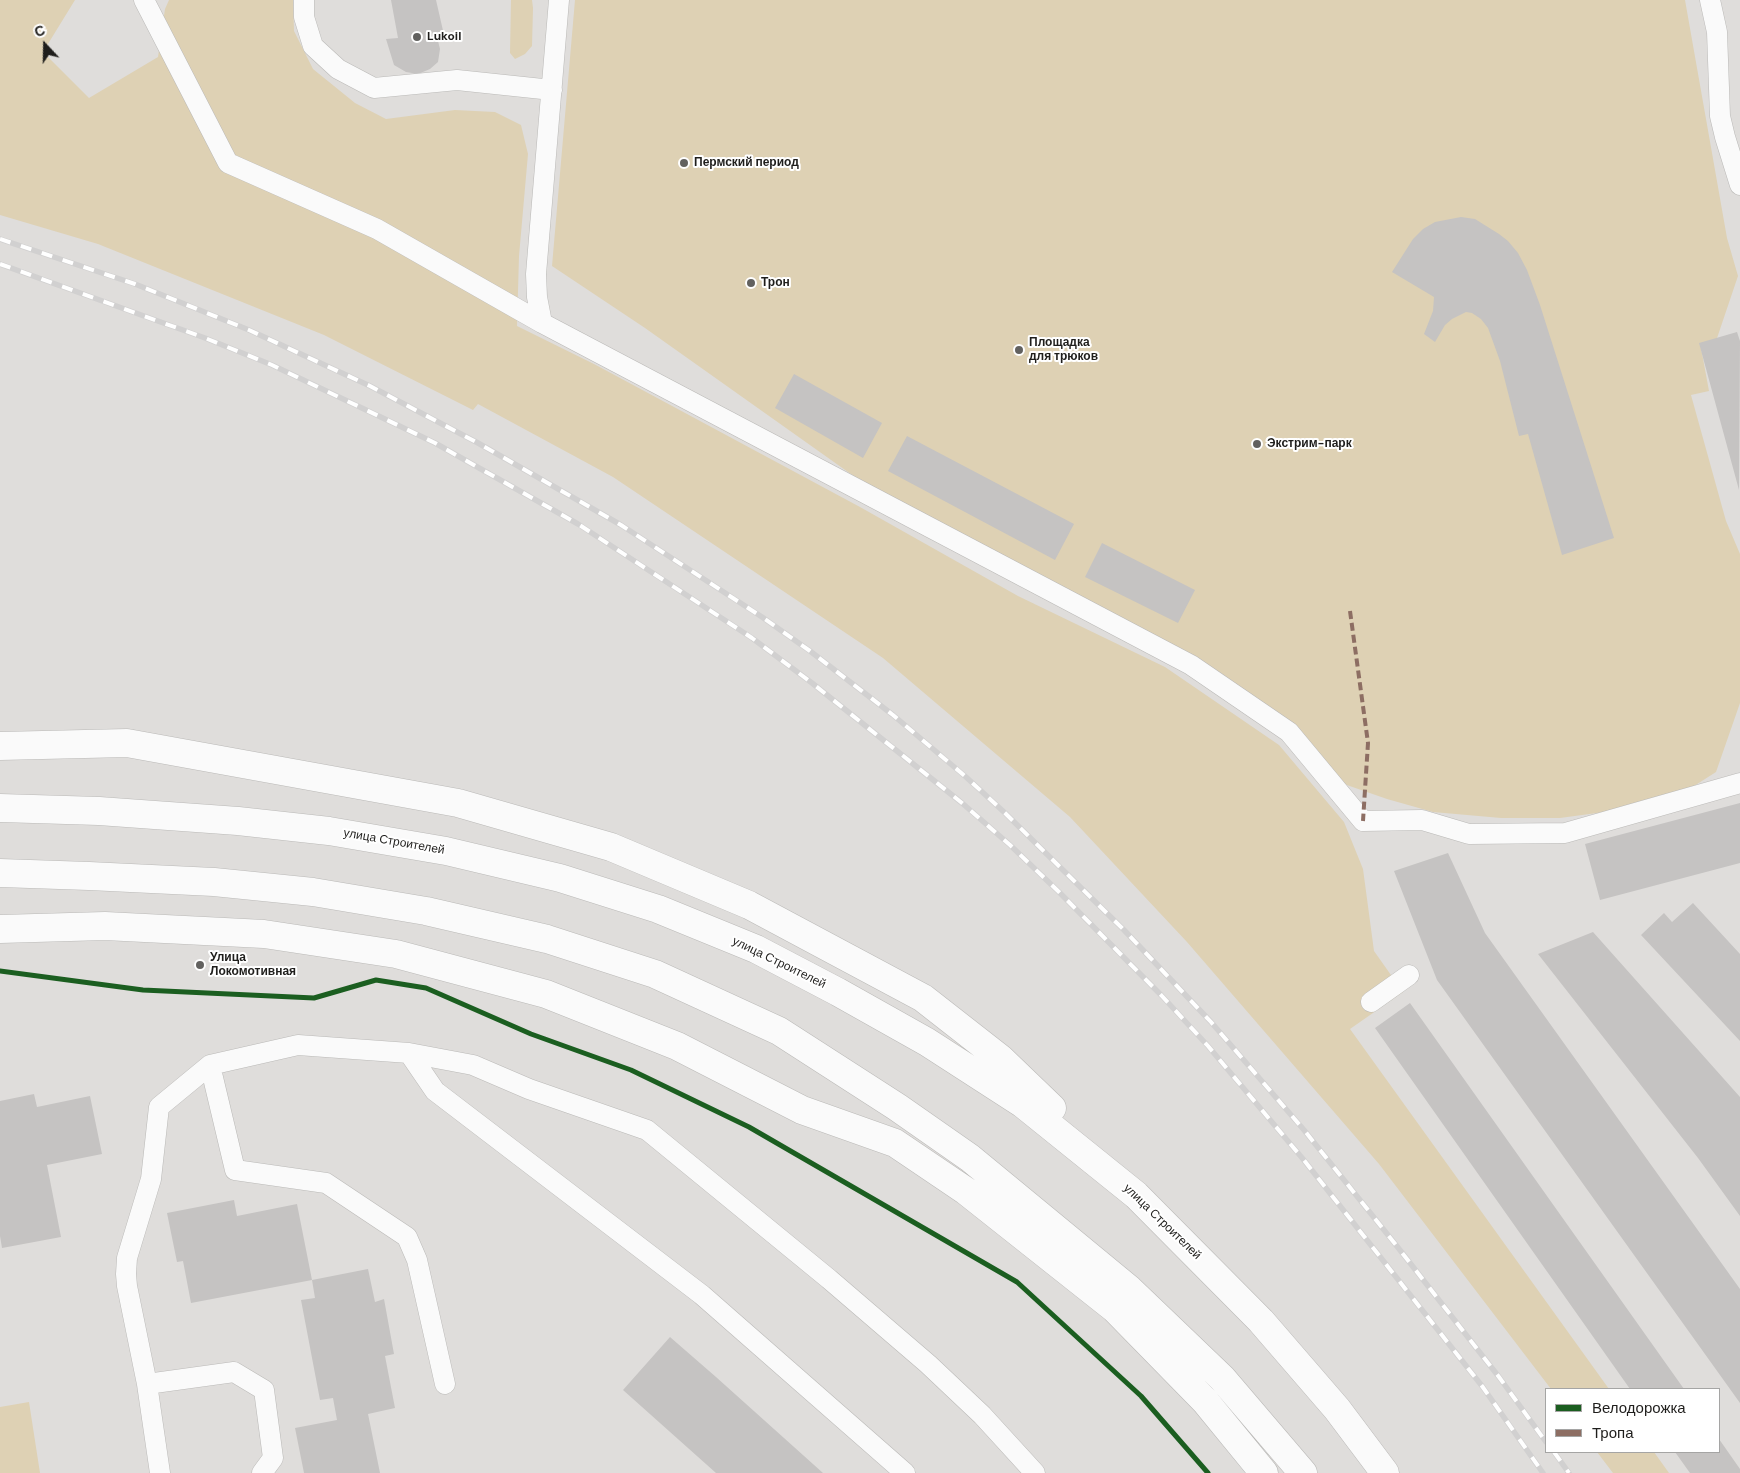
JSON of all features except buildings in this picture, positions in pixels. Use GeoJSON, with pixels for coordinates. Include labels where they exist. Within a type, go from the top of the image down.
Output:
{"type":"FeatureCollection","features":[{"type":"Feature","properties":{"kind":"main road"},"geometry":{"type":"LineString","coordinates":[[0,746],[127,743],[458,803],[611,847],[749,905],[923,998],[1001,1059],[1132,1181],[1261,1321]]}},
{"type":"Feature","properties":{"kind":"main road","name":"улица Строителей"},"geometry":{"type":"LineString","coordinates":[[0,808],[99,811],[220,819],[330,831],[446,851],[560,878],[649,906],[756,949],[927,1042],[1024,1104],[1136,1194],[1261,1321],[1337,1409],[1385,1473]]}},
{"type":"Feature","properties":{"kind":"main road"},"geometry":{"type":"LineString","coordinates":[[0,874],[71,875],[214,882],[314,892],[408,907],[547,938],[655,974],[779,1031],[897,1107],[970,1158],[1129,1289],[1222,1378],[1303,1473]]}},
{"type":"Feature","properties":{"kind":"main road"},"geometry":{"type":"LineString","coordinates":[[0,929],[105,926],[264,934],[396,954],[546,994],[677,1046],[802,1110],[895,1143],[966,1191],[1115,1309],[1205,1401],[1264,1473]]}},
{"type":"Feature","properties":{"kind":"lane"},"geometry":{"type":"LineString","coordinates":[[144,0],[228,163],[377,229],[542,323],[1191,665],[1289,732],[1363,821],[1422,820],[1469,834],[1565,833],[1740,783]]}},
{"type":"Feature","properties":{"kind":"lane"},"geometry":{"type":"LineString","coordinates":[[304,0],[304,17],[313,46],[338,69],[374,88],[457,80],[552,90]]}},
{"type":"Feature","properties":{"kind":"lane"},"geometry":{"type":"LineString","coordinates":[[542,323],[537,297],[536,274],[559,0]]}},
{"type":"Feature","properties":{"kind":"lane"},"geometry":{"type":"LineString","coordinates":[[1710,0],[1716,32],[1720,116],[1740,185]]}},
{"type":"Feature","properties":{"kind":"lane"},"geometry":{"type":"LineString","coordinates":[[1371,1002],[1409,975]]}},
{"type":"Feature","properties":{"kind":"lane"},"geometry":{"type":"LineString","coordinates":[[160,1473],[147,1384],[126,1274],[128,1258],[150,1179],[158,1107],[210,1065],[298,1045],[409,1053],[473,1065],[529,1089],[647,1130],[830,1279],[928,1364],[982,1415],[1035,1473]]}},
{"type":"Feature","properties":{"kind":"lane"},"geometry":{"type":"LineString","coordinates":[[409,1053],[435,1091],[702,1294],[905,1473]]}},
{"type":"Feature","properties":{"kind":"lane"},"geometry":{"type":"LineString","coordinates":[[210,1065],[234,1170],[326,1183],[407,1237],[417,1260],[445,1384]]}},
{"type":"Feature","properties":{"kind":"lane"},"geometry":{"type":"LineString","coordinates":[[147,1384],[234,1372],[264,1390],[273,1458],[262,1473]]}},
{"type":"Feature","properties":{"kind":"shaded area"},"geometry":{"type":"Polygon","coordinates":[[[0,0],[75,0],[43,52],[89,98],[158,57],[165,9],[169,0],[293,0],[294,31],[313,69],[355,103],[386,119],[455,110],[495,112],[521,125],[528,154],[519,256],[517,326],[594,364],[860,507],[1018,596],[1165,667],[1279,745],[1344,822],[1363,869],[1374,951],[1403,992],[1350,1029],[1608,1388],[1550,1388],[1379,1164],[1187,942],[1070,817],[883,658],[613,477],[478,404],[473,410],[324,335],[98,244],[0,215],[0,0]]]}},
{"type":"Feature","properties":{"kind":"shaded area"},"geometry":{"type":"Polygon","coordinates":[[[511,0],[532,0],[533,8],[532,46],[525,54],[515,59],[510,53],[511,0]]]}},
{"type":"Feature","properties":{"kind":"shaded area","name":"Экстрим-парк"},"geometry":{"type":"Polygon","coordinates":[[[575,0],[1685,0],[1727,238],[1738,276],[1715,344],[1701,348],[1709,391],[1691,395],[1726,521],[1740,554],[1740,703],[1716,772],[1694,786],[1619,810],[1560,818],[1501,818],[1433,812],[1387,799],[1341,783],[1295,732],[879,494],[645,328],[552,266],[575,0]]]}},
{"type":"Feature","properties":{"kind":"shaded area"},"geometry":{"type":"Polygon","coordinates":[[[29,1402],[40,1473],[0,1473],[0,1407],[29,1402]]]}},
{"type":"Feature","properties":{"kind":"shaded area"},"geometry":{"type":"Polygon","coordinates":[[[1598,1453],[1655,1453],[1669,1473],[1613,1473],[1598,1453]]]}},
{"type":"Feature","properties":{"kind":"railway"},"geometry":{"type":"LineString","coordinates":[[0,239],[135,284],[249,330],[370,386],[478,443],[621,525],[762,617],[810,651],[893,715],[1005,813],[1124,930],[1211,1022],[1304,1130],[1396,1245],[1499,1377],[1545,1441]]}},
{"type":"Feature","properties":{"kind":"railway"},"geometry":{"type":"LineString","coordinates":[[0,264],[205,338],[272,365],[435,443],[578,524],[752,638],[812,683],[962,803],[1010,845],[1161,995],[1208,1046],[1303,1159],[1482,1386],[1543,1473]]}},
{"type":"Feature","properties":{"kind":"railway"},"geometry":{"type":"LineString","coordinates":[[1555,1453],[1569,1473]]}},
{"type":"Feature","properties":{"kind":"marked path"},"geometry":{"type":"LineString","coordinates":[[1350,611],[1368,743],[1363,821]]}},
{"type":"Feature","properties":{"kind":"cycle path"},"geometry":{"type":"LineString","coordinates":[[0,971],[143,990],[314,998],[376,980],[426,988],[531,1034],[631,1070],[749,1127],[1017,1282],[1141,1396],[1208,1473]]}},
{"type":"Feature","properties":{"kind":"place","name":"Lukoil"},"geometry":{"type":"Point","coordinates":[417,37]}},
{"type":"Feature","properties":{"kind":"place","name":"Пермский период"},"geometry":{"type":"Point","coordinates":[684,163]}},
{"type":"Feature","properties":{"kind":"place","name":"Трон"},"geometry":{"type":"Point","coordinates":[751,283]}},
{"type":"Feature","properties":{"kind":"place","name":"Площадка для трюков"},"geometry":{"type":"Point","coordinates":[1019,350]}},
{"type":"Feature","properties":{"kind":"place","name":"Экстрим-парк"},"geometry":{"type":"Point","coordinates":[1257,444]}},
{"type":"Feature","properties":{"kind":"place","name":"Улица Локомотивная"},"geometry":{"type":"Point","coordinates":[200,965]}}]}
